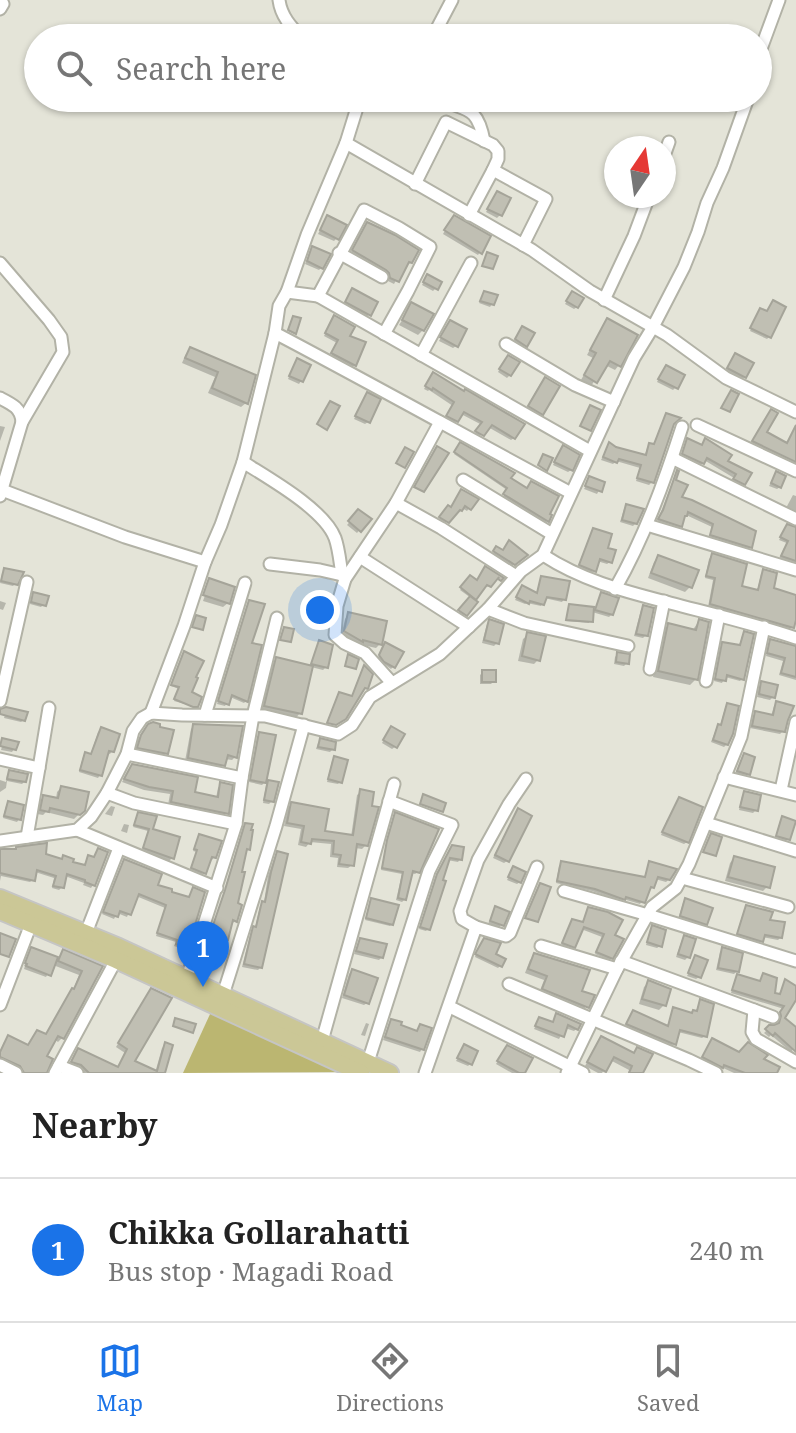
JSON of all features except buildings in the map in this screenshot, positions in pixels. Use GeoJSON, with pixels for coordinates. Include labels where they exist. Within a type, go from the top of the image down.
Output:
{"type":"FeatureCollection","features":[{"type":"Feature","properties":{"kind":"main road"},"geometry":{"type":"LineString","coordinates":[[0,898],[187,978],[322,1041],[365,1068]]}},
{"type":"Feature","properties":{"kind":"main road"},"geometry":{"type":"LineString","coordinates":[[0,911],[365,1068],[390,1073]]}},
{"type":"Feature","properties":{"kind":"street"},"geometry":{"type":"LineString","coordinates":[[0,9],[3,4],[1,0]]}},
{"type":"Feature","properties":{"kind":"street"},"geometry":{"type":"LineString","coordinates":[[279,0],[280,10],[290,24]]}},
{"type":"Feature","properties":{"kind":"street"},"geometry":{"type":"LineString","coordinates":[[439,24],[452,0]]}},
{"type":"Feature","properties":{"kind":"street"},"geometry":{"type":"LineString","coordinates":[[770,24],[779,0]]}},
{"type":"Feature","properties":{"kind":"street"},"geometry":{"type":"LineString","coordinates":[[151,713],[243,462],[279,306],[346,143],[356,112]]}},
{"type":"Feature","properties":{"kind":"street"},"geometry":{"type":"LineString","coordinates":[[473,112],[481,122],[484,141]]}},
{"type":"Feature","properties":{"kind":"street"},"geometry":{"type":"LineString","coordinates":[[77,830],[91,817],[107,793],[127,754],[133,731],[142,718],[151,713],[265,716],[338,734],[352,725],[370,697],[440,654],[488,609],[516,576],[543,555],[634,358],[684,267],[743,112]]}},
{"type":"Feature","properties":{"kind":"street"},"geometry":{"type":"LineString","coordinates":[[415,184],[446,122],[493,145],[498,151],[498,159],[469,215]]}},
{"type":"Feature","properties":{"kind":"street"},"geometry":{"type":"LineString","coordinates":[[346,143],[523,245],[604,300],[667,335],[726,378],[796,412]]}},
{"type":"Feature","properties":{"kind":"street"},"geometry":{"type":"LineString","coordinates":[[493,170],[549,194],[523,245]]}},
{"type":"Feature","properties":{"kind":"street"},"geometry":{"type":"LineString","coordinates":[[604,300],[644,208]]}},
{"type":"Feature","properties":{"kind":"street"},"geometry":{"type":"LineString","coordinates":[[318,296],[364,210],[399,228],[430,247],[384,334]]}},
{"type":"Feature","properties":{"kind":"street"},"geometry":{"type":"LineString","coordinates":[[339,253],[382,277]]}},
{"type":"Feature","properties":{"kind":"street"},"geometry":{"type":"LineString","coordinates":[[0,263],[49,320],[61,337],[63,352],[22,422],[1,493],[205,562]]}},
{"type":"Feature","properties":{"kind":"street"},"geometry":{"type":"LineString","coordinates":[[421,355],[471,263]]}},
{"type":"Feature","properties":{"kind":"street"},"geometry":{"type":"LineString","coordinates":[[287,292],[318,296],[590,451]]}},
{"type":"Feature","properties":{"kind":"street"},"geometry":{"type":"LineString","coordinates":[[275,333],[571,493]]}},
{"type":"Feature","properties":{"kind":"street"},"geometry":{"type":"LineString","coordinates":[[506,344],[575,385],[614,402]]}},
{"type":"Feature","properties":{"kind":"street"},"geometry":{"type":"LineString","coordinates":[[0,398],[15,406],[21,413],[22,422]]}},
{"type":"Feature","properties":{"kind":"street"},"geometry":{"type":"LineString","coordinates":[[392,683],[365,653],[335,635],[337,606],[344,577],[396,503],[440,422]]}},
{"type":"Feature","properties":{"kind":"street"},"geometry":{"type":"LineString","coordinates":[[697,425],[796,471]]}},
{"type":"Feature","properties":{"kind":"street"},"geometry":{"type":"LineString","coordinates":[[615,589],[647,525],[682,427]]}},
{"type":"Feature","properties":{"kind":"street"},"geometry":{"type":"LineString","coordinates":[[673,457],[796,519]]}},
{"type":"Feature","properties":{"kind":"street"},"geometry":{"type":"LineString","coordinates":[[243,462],[300,499],[320,517],[334,535],[344,577]]}},
{"type":"Feature","properties":{"kind":"street"},"geometry":{"type":"LineString","coordinates":[[463,480],[552,534]]}},
{"type":"Feature","properties":{"kind":"street"},"geometry":{"type":"LineString","coordinates":[[396,503],[516,576]]}},
{"type":"Feature","properties":{"kind":"street"},"geometry":{"type":"LineString","coordinates":[[647,525],[796,570]]}},
{"type":"Feature","properties":{"kind":"street"},"geometry":{"type":"LineString","coordinates":[[543,555],[566,570],[615,589],[796,638]]}},
{"type":"Feature","properties":{"kind":"street"},"geometry":{"type":"LineString","coordinates":[[360,557],[469,627]]}},
{"type":"Feature","properties":{"kind":"street"},"geometry":{"type":"LineString","coordinates":[[270,564],[320,570],[344,577]]}},
{"type":"Feature","properties":{"kind":"street"},"geometry":{"type":"LineString","coordinates":[[0,701],[27,582]]}},
{"type":"Feature","properties":{"kind":"street"},"geometry":{"type":"LineString","coordinates":[[205,715],[245,583]]}},
{"type":"Feature","properties":{"kind":"street"},"geometry":{"type":"LineString","coordinates":[[650,669],[664,601]]}},
{"type":"Feature","properties":{"kind":"street"},"geometry":{"type":"LineString","coordinates":[[488,609],[524,623],[628,646]]}},
{"type":"Feature","properties":{"kind":"street"},"geometry":{"type":"LineString","coordinates":[[706,681],[719,615]]}},
{"type":"Feature","properties":{"kind":"street"},"geometry":{"type":"LineString","coordinates":[[187,978],[236,824],[253,716],[277,618]]}},
{"type":"Feature","properties":{"kind":"street"},"geometry":{"type":"LineString","coordinates":[[568,1070],[619,965],[652,907],[676,888],[682,878],[741,737],[764,627]]}},
{"type":"Feature","properties":{"kind":"street"},"geometry":{"type":"LineString","coordinates":[[27,837],[49,708]]}},
{"type":"Feature","properties":{"kind":"street"},"geometry":{"type":"LineString","coordinates":[[781,790],[796,722]]}},
{"type":"Feature","properties":{"kind":"street"},"geometry":{"type":"LineString","coordinates":[[223,995],[304,725]]}},
{"type":"Feature","properties":{"kind":"street"},"geometry":{"type":"LineString","coordinates":[[127,754],[242,778]]}},
{"type":"Feature","properties":{"kind":"street"},"geometry":{"type":"LineString","coordinates":[[0,759],[39,768]]}},
{"type":"Feature","properties":{"kind":"street"},"geometry":{"type":"LineString","coordinates":[[724,777],[796,795]]}},
{"type":"Feature","properties":{"kind":"street"},"geometry":{"type":"LineString","coordinates":[[526,779],[478,860],[460,911],[462,919],[476,927],[506,936],[510,933],[537,867]]}},
{"type":"Feature","properties":{"kind":"street"},"geometry":{"type":"LineString","coordinates":[[322,1041],[394,784]]}},
{"type":"Feature","properties":{"kind":"street"},"geometry":{"type":"LineString","coordinates":[[107,793],[134,803],[236,824]]}},
{"type":"Feature","properties":{"kind":"street"},"geometry":{"type":"LineString","coordinates":[[365,1068],[429,871],[452,825],[389,801]]}},
{"type":"Feature","properties":{"kind":"street"},"geometry":{"type":"LineString","coordinates":[[706,823],[796,851]]}},
{"type":"Feature","properties":{"kind":"street"},"geometry":{"type":"LineString","coordinates":[[0,841],[77,830],[217,888]]}},
{"type":"Feature","properties":{"kind":"street"},"geometry":{"type":"LineString","coordinates":[[86,933],[119,848]]}},
{"type":"Feature","properties":{"kind":"street"},"geometry":{"type":"LineString","coordinates":[[682,878],[788,907]]}},
{"type":"Feature","properties":{"kind":"street"},"geometry":{"type":"LineString","coordinates":[[564,891],[796,961]]}},
{"type":"Feature","properties":{"kind":"street"},"geometry":{"type":"LineString","coordinates":[[0,1005],[31,924]]}},
{"type":"Feature","properties":{"kind":"street"},"geometry":{"type":"LineString","coordinates":[[425,1073],[476,927]]}},
{"type":"Feature","properties":{"kind":"street"},"geometry":{"type":"LineString","coordinates":[[541,946],[619,965],[773,1017]]}},
{"type":"Feature","properties":{"kind":"street"},"geometry":{"type":"LineString","coordinates":[[77,1073],[57,1069],[116,960]]}},
{"type":"Feature","properties":{"kind":"street"},"geometry":{"type":"LineString","coordinates":[[509,984],[716,1073]]}},
{"type":"Feature","properties":{"kind":"street"},"geometry":{"type":"LineString","coordinates":[[450,1007],[568,1070],[583,1073]]}},
{"type":"Feature","properties":{"kind":"street"},"geometry":{"type":"LineString","coordinates":[[754,1010],[752,1032],[756,1039],[796,1062]]}},
{"type":"Feature","properties":{"kind":"street"},"geometry":{"type":"LineString","coordinates":[[0,1065],[16,1073]]}},
{"type":"Feature","properties":{"kind":"shaded area"},"geometry":{"type":"Polygon","coordinates":[[[211,1012],[341,1072],[183,1073],[211,1012]]]}},
{"type":"Feature","properties":{"kind":"place","name":"Chikka Gollarahatti"},"geometry":{"type":"Point","coordinates":[203,987]}}]}
